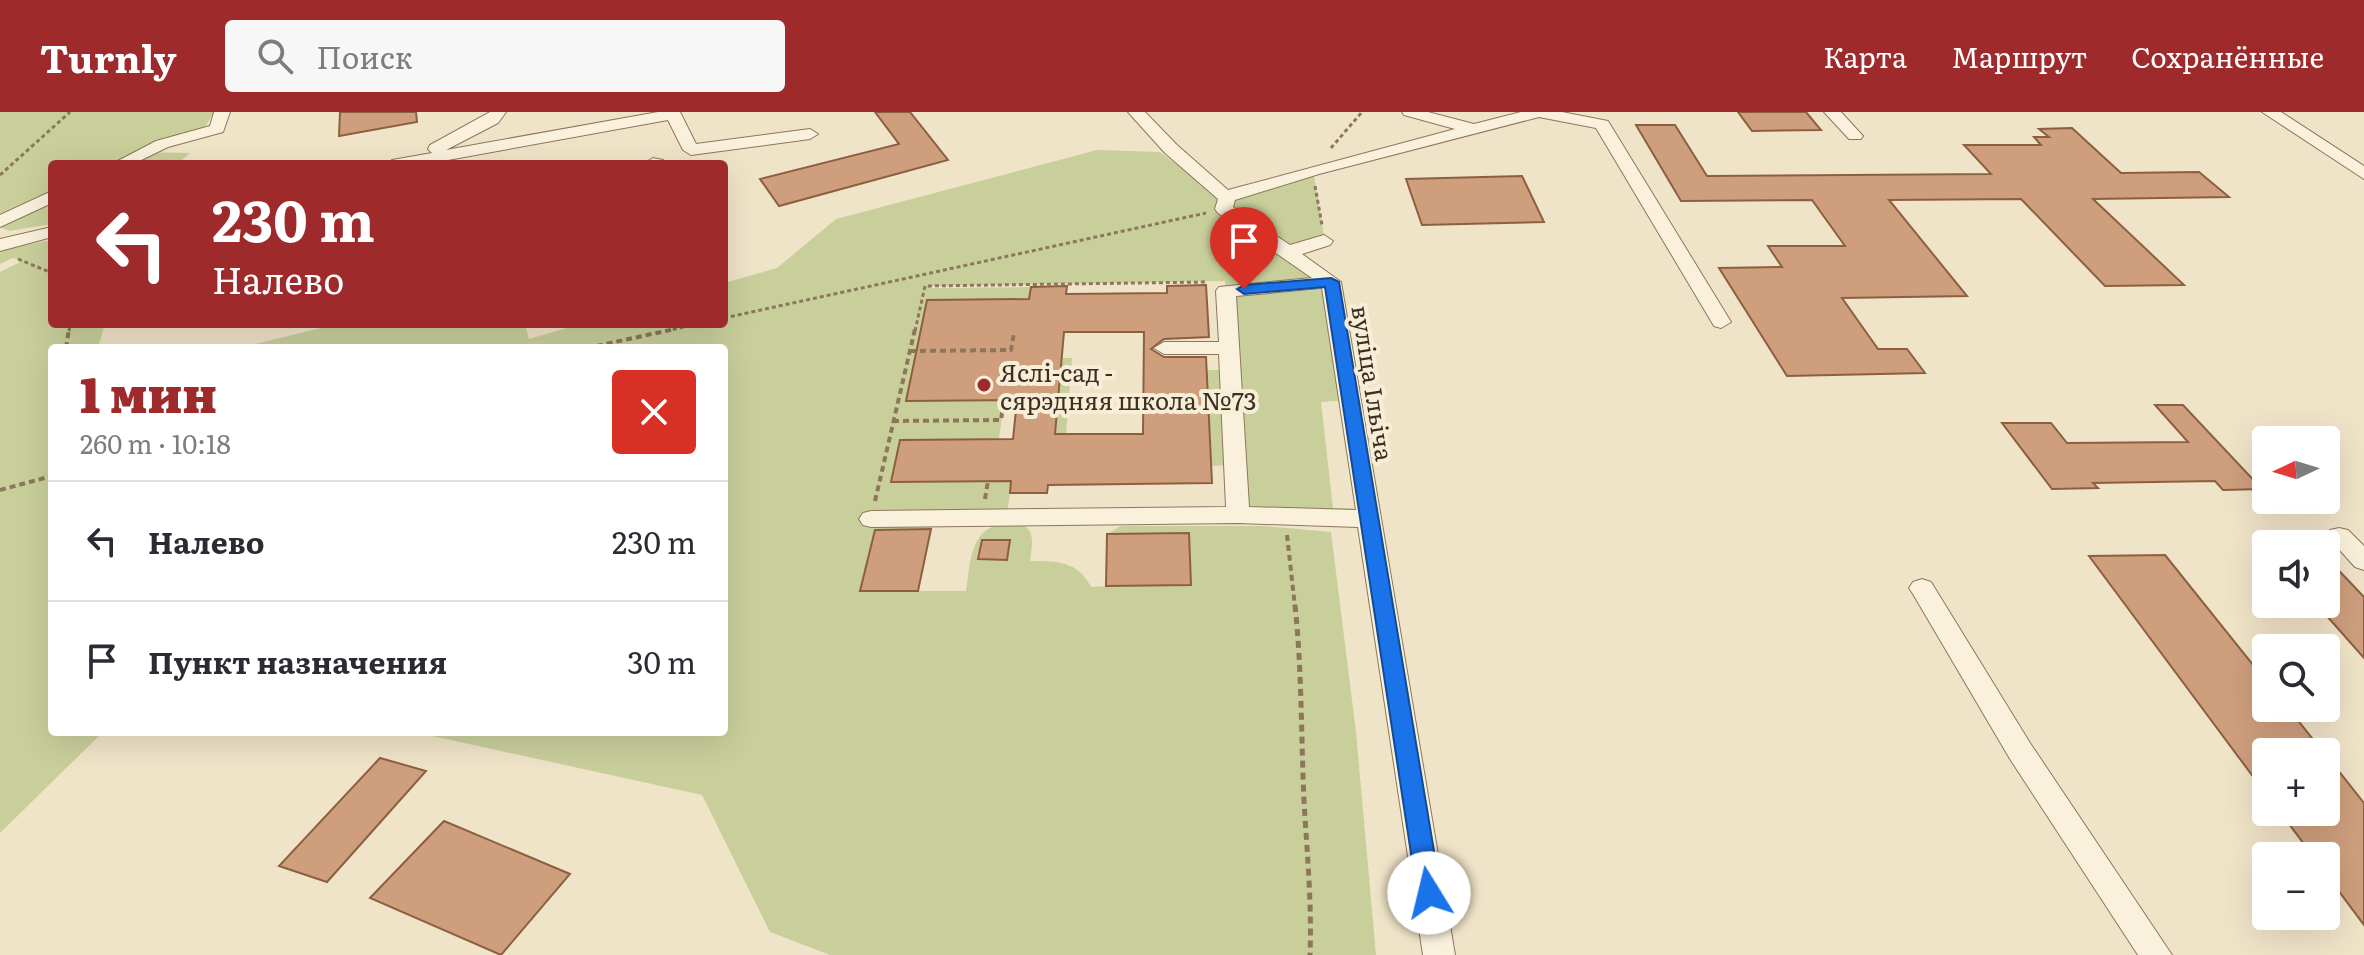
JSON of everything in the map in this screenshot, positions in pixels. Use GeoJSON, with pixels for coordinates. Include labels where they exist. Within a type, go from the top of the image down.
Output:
{"type":"FeatureCollection","features":[{"type":"Feature","properties":{"kind":"street"},"geometry":{"type":"LineString","coordinates":[[128,160],[162,144],[217,129],[222,112]]}},
{"type":"Feature","properties":{"kind":"street"},"geometry":{"type":"LineString","coordinates":[[411,160],[492,120],[498,112]]}},
{"type":"Feature","properties":{"kind":"street","name":"вуліца Ільіча"},"geometry":{"type":"LineString","coordinates":[[1136,112],[1226,204],[1331,282],[1439,955]]}},
{"type":"Feature","properties":{"kind":"street"},"geometry":{"type":"LineString","coordinates":[[1410,112],[1474,129]]}},
{"type":"Feature","properties":{"kind":"street"},"geometry":{"type":"LineString","coordinates":[[1226,204],[1313,170],[1540,112],[1602,124],[1721,322]]}},
{"type":"Feature","properties":{"kind":"street"},"geometry":{"type":"LineString","coordinates":[[1832,112],[1855,136]]}},
{"type":"Feature","properties":{"kind":"street"},"geometry":{"type":"LineString","coordinates":[[2270,112],[2364,174]]}},
{"type":"Feature","properties":{"kind":"street"},"geometry":{"type":"LineString","coordinates":[[421,160],[672,113],[691,157],[810,134]]}},
{"type":"Feature","properties":{"kind":"street"},"geometry":{"type":"LineString","coordinates":[[0,222],[48,198]]}},
{"type":"Feature","properties":{"kind":"street"},"geometry":{"type":"LineString","coordinates":[[6,252],[48,234]]}},
{"type":"Feature","properties":{"kind":"street"},"geometry":{"type":"LineString","coordinates":[[1287,252],[1324,241]]}},
{"type":"Feature","properties":{"kind":"street"},"geometry":{"type":"LineString","coordinates":[[1238,515],[1226,291],[1331,282]]}},
{"type":"Feature","properties":{"kind":"street"},"geometry":{"type":"LineString","coordinates":[[1164,348],[1229,348]]}},
{"type":"Feature","properties":{"kind":"street"},"geometry":{"type":"LineString","coordinates":[[871,519],[1238,515],[1370,519]]}},
{"type":"Feature","properties":{"kind":"street"},"geometry":{"type":"LineString","coordinates":[[2340,537],[2364,561]]}},
{"type":"Feature","properties":{"kind":"street"},"geometry":{"type":"LineString","coordinates":[[1922,588],[2020,751],[2156,955]]}},
{"type":"Feature","properties":{"kind":"path"},"geometry":{"type":"LineString","coordinates":[[0,175],[70,112]]}},
{"type":"Feature","properties":{"kind":"path"},"geometry":{"type":"LineString","coordinates":[[1324,241],[1313,170],[1362,112]]}},
{"type":"Feature","properties":{"kind":"path"},"geometry":{"type":"LineString","coordinates":[[728,317],[1226,204]]}},
{"type":"Feature","properties":{"kind":"path"},"geometry":{"type":"LineString","coordinates":[[6,252],[48,271]]}},
{"type":"Feature","properties":{"kind":"path"},"geometry":{"type":"LineString","coordinates":[[871,519],[925,286],[1226,281],[1226,291]]}},
{"type":"Feature","properties":{"kind":"path"},"geometry":{"type":"LineString","coordinates":[[605,344],[679,328]]}},
{"type":"Feature","properties":{"kind":"path"},"geometry":{"type":"LineString","coordinates":[[909,351],[1011,350],[1014,333]]}},
{"type":"Feature","properties":{"kind":"path"},"geometry":{"type":"LineString","coordinates":[[893,421],[1001,420],[1004,400]]}},
{"type":"Feature","properties":{"kind":"path"},"geometry":{"type":"LineString","coordinates":[[0,490],[48,477]]}},
{"type":"Feature","properties":{"kind":"path"},"geometry":{"type":"LineString","coordinates":[[1286,528],[1302,669],[1303,761],[1312,898],[1310,955]]}},
{"type":"Feature","properties":{"kind":"green space"},"geometry":{"type":"Polygon","coordinates":[[[0,112],[214,112],[205,127],[138,152],[190,153],[182,160],[48,160],[48,225],[9,231],[0,227],[0,112]]]}},
{"type":"Feature","properties":{"kind":"green space"},"geometry":{"type":"Polygon","coordinates":[[[1097,150],[1160,152],[1221,198],[1321,283],[1226,291],[1225,281],[931,286],[1031,287],[1029,299],[927,300],[919,334],[1014,333],[906,401],[1004,400],[999,439],[900,440],[891,482],[1011,481],[1007,517],[932,519],[931,529],[876,529],[860,591],[966,591],[977,541],[985,531],[1004,523],[1018,523],[1028,529],[1032,540],[1030,561],[1066,564],[1080,572],[1091,587],[1106,586],[1107,534],[1121,526],[1263,526],[1331,532],[1356,732],[1376,955],[830,955],[770,932],[702,795],[432,736],[728,736],[728,344],[256,344],[322,328],[526,328],[529,339],[567,328],[728,328],[728,282],[777,268],[836,219],[1097,150]]]}},
{"type":"Feature","properties":{"kind":"green space"},"geometry":{"type":"Polygon","coordinates":[[[1313,170],[1324,236],[1281,248],[1224,209],[1227,198],[1313,170]]]}},
{"type":"Feature","properties":{"kind":"green space"},"geometry":{"type":"Polygon","coordinates":[[[48,241],[48,328],[104,328],[99,344],[48,344],[48,736],[99,736],[0,833],[0,272],[22,261],[13,258],[0,264],[0,250],[48,241]]]}},
{"type":"Feature","properties":{"kind":"green space"},"geometry":{"type":"Polygon","coordinates":[[[1332,289],[1351,400],[1321,402],[1333,508],[1368,509],[1370,519],[1238,507],[1236,295],[1332,289]]]}},
{"type":"Feature","properties":{"kind":"green space"},"geometry":{"type":"Polygon","coordinates":[[[1062,358],[1072,358],[1066,434],[1055,435],[1062,358]]]}},
{"type":"Feature","properties":{"kind":"green space"},"geometry":{"type":"Polygon","coordinates":[[[1207,370],[1223,370],[1229,465],[1211,466],[1207,370]]]}},
{"type":"Feature","properties":{"kind":"building"},"geometry":{"type":"Polygon","coordinates":[[[340,112],[416,112],[417,122],[339,136],[340,112]]]}},
{"type":"Feature","properties":{"kind":"building"},"geometry":{"type":"Polygon","coordinates":[[[875,112],[910,112],[948,160],[779,206],[760,179],[899,144],[875,112]]]}},
{"type":"Feature","properties":{"kind":"building"},"geometry":{"type":"Polygon","coordinates":[[[1738,112],[1806,112],[1821,130],[1752,131],[1738,112]]]}},
{"type":"Feature","properties":{"kind":"building"},"geometry":{"type":"Polygon","coordinates":[[[1636,125],[1675,125],[1707,176],[1991,174],[1964,145],[2041,145],[2034,137],[2049,137],[2039,129],[2072,128],[2121,173],[2199,172],[2229,197],[2093,199],[2184,285],[2105,286],[2021,199],[1889,200],[1967,296],[1842,298],[1878,349],[1907,349],[1925,373],[1787,376],[1719,268],[1782,267],[1768,246],[1845,246],[1812,200],[1681,201],[1636,125]]]}},
{"type":"Feature","properties":{"kind":"building"},"geometry":{"type":"Polygon","coordinates":[[[1522,176],[1544,222],[1422,225],[1406,179],[1522,176]]]}},
{"type":"Feature","properties":{"kind":"building","name":"Яслі-сад - сярэдняя школа №73"},"geometry":{"type":"Polygon","coordinates":[[[1206,285],[1209,337],[1164,339],[1151,349],[1164,357],[1206,357],[1212,483],[1048,485],[1047,493],[1010,493],[1011,481],[891,482],[900,440],[1013,439],[1017,400],[906,401],[927,300],[1029,299],[1031,287],[1067,286],[1066,294],[1167,293],[1167,286],[1206,285]],[[1064,332],[1055,434],[1143,434],[1144,332],[1064,332]]]}},
{"type":"Feature","properties":{"kind":"building"},"geometry":{"type":"Polygon","coordinates":[[[2155,405],[2183,405],[2252,478],[2252,489],[2223,490],[2215,481],[2093,483],[2098,488],[2052,489],[2002,423],[2051,423],[2067,443],[2188,442],[2155,405]]]}},
{"type":"Feature","properties":{"kind":"building"},"geometry":{"type":"Polygon","coordinates":[[[931,529],[918,591],[860,591],[875,530],[931,529]]]}},
{"type":"Feature","properties":{"kind":"building"},"geometry":{"type":"Polygon","coordinates":[[[1189,533],[1191,585],[1106,586],[1107,534],[1189,533]]]}},
{"type":"Feature","properties":{"kind":"building"},"geometry":{"type":"Polygon","coordinates":[[[982,540],[1010,540],[1007,560],[978,559],[982,540]]]}},
{"type":"Feature","properties":{"kind":"building"},"geometry":{"type":"Polygon","coordinates":[[[2165,555],[2252,664],[2252,722],[2299,722],[2312,738],[2252,738],[2252,775],[2089,556],[2165,555]]]}},
{"type":"Feature","properties":{"kind":"building"},"geometry":{"type":"Polygon","coordinates":[[[2340,572],[2364,597],[2364,658],[2329,618],[2340,618],[2340,572]]]}},
{"type":"Feature","properties":{"kind":"building"},"geometry":{"type":"Polygon","coordinates":[[[380,758],[426,771],[327,882],[279,866],[380,758]]]}},
{"type":"Feature","properties":{"kind":"building"},"geometry":{"type":"Polygon","coordinates":[[[2340,773],[2364,803],[2364,925],[2340,893],[2340,842],[2302,842],[2290,826],[2340,826],[2340,773]]]}},
{"type":"Feature","properties":{"kind":"building"},"geometry":{"type":"Polygon","coordinates":[[[444,821],[570,874],[501,955],[370,898],[444,821]]]}},
{"type":"Feature","properties":{"kind":"place","name":"Яслі-сад - сярэдняя школа №73"},"geometry":{"type":"Point","coordinates":[984,385]}},
{"type":"Feature","properties":{"kind":"route"},"geometry":{"type":"LineString","coordinates":[[1244,289],[1331,282],[1429,893]]}}]}
